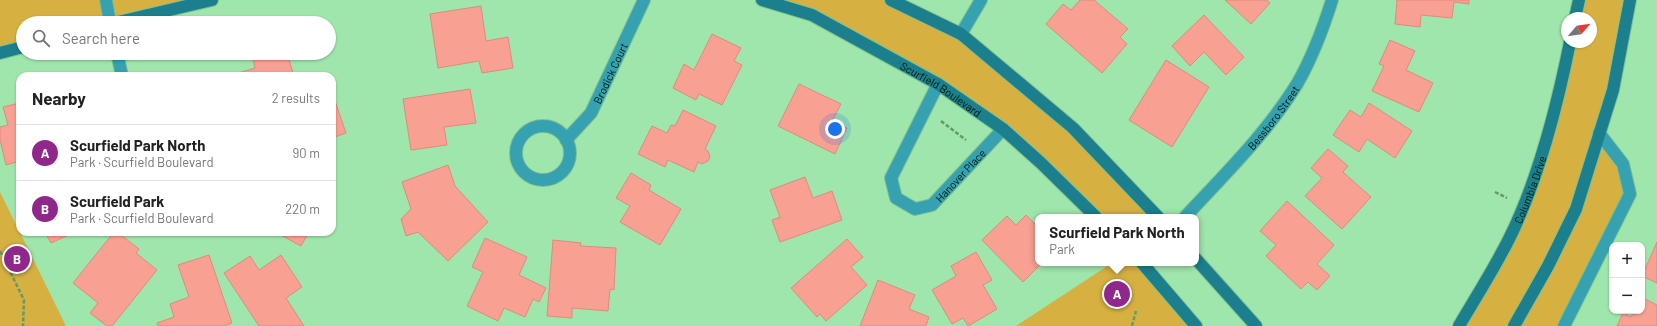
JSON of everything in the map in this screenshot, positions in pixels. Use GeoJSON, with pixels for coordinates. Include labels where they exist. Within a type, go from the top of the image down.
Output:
{"type":"FeatureCollection","features":[{"type":"Feature","properties":{"kind":"street"},"geometry":{"type":"LineString","coordinates":[[106,0],[109,16]]}},
{"type":"Feature","properties":{"kind":"street"},"geometry":{"type":"LineString","coordinates":[[144,16],[212,0]]}},
{"type":"Feature","properties":{"kind":"street","name":"Brodick Court"},"geometry":{"type":"LineString","coordinates":[[566,140],[592,113],[644,0]]}},
{"type":"Feature","properties":{"kind":"street","name":"Scurfield Boulevard"},"geometry":{"type":"LineString","coordinates":[[762,0],[812,15],[938,84],[1003,129],[1041,163],[1093,214]]}},
{"type":"Feature","properties":{"kind":"street"},"geometry":{"type":"LineString","coordinates":[[891,0],[961,34],[1074,128],[1155,214]]}},
{"type":"Feature","properties":{"kind":"street"},"geometry":{"type":"LineString","coordinates":[[961,34],[981,0]]}},
{"type":"Feature","properties":{"kind":"street","name":"Bessboro Street"},"geometry":{"type":"LineString","coordinates":[[1188,214],[1250,146],[1273,118],[1297,84],[1324,28],[1332,0]]}},
{"type":"Feature","properties":{"kind":"street"},"geometry":{"type":"LineString","coordinates":[[1576,12],[1579,0]]}},
{"type":"Feature","properties":{"kind":"street"},"geometry":{"type":"LineString","coordinates":[[1514,326],[1548,266],[1576,209],[1612,90],[1630,0]]}},
{"type":"Feature","properties":{"kind":"street","name":"Columbia Drive"},"geometry":{"type":"LineString","coordinates":[[1459,326],[1509,239],[1530,190],[1561,91],[1569,48]]}},
{"type":"Feature","properties":{"kind":"street"},"geometry":{"type":"LineString","coordinates":[[0,53],[16,49]]}},
{"type":"Feature","properties":{"kind":"street"},"geometry":{"type":"LineString","coordinates":[[119,60],[121,72]]}},
{"type":"Feature","properties":{"kind":"street","name":"Hanover Place"},"geometry":{"type":"LineString","coordinates":[[938,84],[891,178],[896,198],[915,209],[932,205],[1003,129]]}},
{"type":"Feature","properties":{"kind":"street"},"geometry":{"type":"LineString","coordinates":[[544,126],[554,128],[566,140],[570,149],[566,167],[560,174],[552,179],[542,180],[533,178],[522,170],[517,162],[516,152],[520,138],[526,132],[535,127],[544,126]]}},
{"type":"Feature","properties":{"kind":"street"},"geometry":{"type":"LineString","coordinates":[[1564,326],[1630,194],[1623,164],[1599,133]]}},
{"type":"Feature","properties":{"kind":"street"},"geometry":{"type":"LineString","coordinates":[[1199,262],[1256,326]]}},
{"type":"Feature","properties":{"kind":"street"},"geometry":{"type":"LineString","coordinates":[[1145,266],[1196,326]]}},
{"type":"Feature","properties":{"kind":"path"},"geometry":{"type":"LineString","coordinates":[[939,120],[967,140]]}},
{"type":"Feature","properties":{"kind":"path"},"geometry":{"type":"LineString","coordinates":[[1495,192],[1507,198]]}},
{"type":"Feature","properties":{"kind":"path"},"geometry":{"type":"LineString","coordinates":[[0,251],[24,300],[23,326]]}},
{"type":"Feature","properties":{"kind":"path"},"geometry":{"type":"LineString","coordinates":[[1132,326],[1136,311]]}},
{"type":"Feature","properties":{"kind":"shaded area"},"geometry":{"type":"Polygon","coordinates":[[[0,0],[212,0],[144,16],[16,16],[16,49],[0,53],[0,0]]]}},
{"type":"Feature","properties":{"kind":"shaded area"},"geometry":{"type":"Polygon","coordinates":[[[762,0],[891,0],[961,34],[1073,128],[1155,214],[1088,214],[1003,129],[812,15],[762,0]]]}},
{"type":"Feature","properties":{"kind":"shaded area"},"geometry":{"type":"Polygon","coordinates":[[[1579,0],[1630,0],[1599,133],[1623,164],[1630,194],[1564,326],[1459,326],[1530,190],[1568,48],[1597,48],[1597,12],[1576,12],[1579,0]]]}},
{"type":"Feature","properties":{"kind":"shaded area"},"geometry":{"type":"Polygon","coordinates":[[[0,192],[16,224],[16,236],[22,236],[66,326],[0,326],[0,192]]]}},
{"type":"Feature","properties":{"kind":"shaded area"},"geometry":{"type":"Polygon","coordinates":[[[1107,266],[1145,266],[1196,326],[1016,326],[1107,266]]]}},
{"type":"Feature","properties":{"kind":"building"},"geometry":{"type":"Polygon","coordinates":[[[1080,0],[1094,0],[1128,29],[1120,37],[1127,44],[1102,73],[1046,24],[1063,4],[1071,10],[1080,0]]]}},
{"type":"Feature","properties":{"kind":"building"},"geometry":{"type":"Polygon","coordinates":[[[1225,0],[1267,0],[1270,3],[1251,24],[1225,0]]]}},
{"type":"Feature","properties":{"kind":"building"},"geometry":{"type":"Polygon","coordinates":[[[1397,0],[1469,0],[1469,4],[1454,2],[1452,18],[1421,15],[1420,27],[1395,24],[1397,0]]]}},
{"type":"Feature","properties":{"kind":"building"},"geometry":{"type":"Polygon","coordinates":[[[481,6],[486,41],[508,37],[513,68],[482,73],[479,61],[438,68],[430,14],[481,6]]]}},
{"type":"Feature","properties":{"kind":"building"},"geometry":{"type":"Polygon","coordinates":[[[1204,15],[1244,57],[1226,75],[1204,52],[1190,66],[1172,46],[1204,15]]]}},
{"type":"Feature","properties":{"kind":"building"},"geometry":{"type":"Polygon","coordinates":[[[712,34],[741,48],[734,61],[742,65],[722,105],[699,94],[696,100],[673,88],[684,64],[694,70],[712,34]]]}},
{"type":"Feature","properties":{"kind":"building"},"geometry":{"type":"Polygon","coordinates":[[[1390,40],[1415,51],[1406,70],[1433,83],[1419,112],[1372,91],[1384,66],[1379,64],[1390,40]]]}},
{"type":"Feature","properties":{"kind":"building"},"geometry":{"type":"Polygon","coordinates":[[[253,60],[289,60],[293,72],[242,72],[255,68],[253,60]]]}},
{"type":"Feature","properties":{"kind":"building"},"geometry":{"type":"Polygon","coordinates":[[[1166,60],[1209,87],[1172,147],[1129,120],[1166,60]]]}},
{"type":"Feature","properties":{"kind":"building"},"geometry":{"type":"Polygon","coordinates":[[[799,84],[841,104],[832,121],[847,128],[835,154],[778,126],[799,84]]]}},
{"type":"Feature","properties":{"kind":"building"},"geometry":{"type":"Polygon","coordinates":[[[470,89],[476,123],[444,127],[447,145],[411,150],[403,99],[470,89]]]}},
{"type":"Feature","properties":{"kind":"building"},"geometry":{"type":"Polygon","coordinates":[[[1369,103],[1412,131],[1395,158],[1367,139],[1359,152],[1333,135],[1350,110],[1361,117],[1369,103]]]}},
{"type":"Feature","properties":{"kind":"building"},"geometry":{"type":"Polygon","coordinates":[[[16,104],[16,162],[6,165],[0,140],[0,127],[8,125],[3,107],[16,104]]]}},
{"type":"Feature","properties":{"kind":"building"},"geometry":{"type":"Polygon","coordinates":[[[336,104],[346,133],[336,137],[336,104]]]}},
{"type":"Feature","properties":{"kind":"building"},"geometry":{"type":"Polygon","coordinates":[[[683,110],[716,126],[705,149],[708,151],[710,157],[708,161],[702,164],[698,162],[694,172],[668,160],[665,167],[638,154],[652,126],[667,133],[671,125],[675,126],[683,110]]]}},
{"type":"Feature","properties":{"kind":"building"},"geometry":{"type":"Polygon","coordinates":[[[1328,149],[1348,166],[1343,172],[1371,197],[1342,229],[1305,196],[1322,178],[1311,168],[1328,149]]]}},
{"type":"Feature","properties":{"kind":"building"},"geometry":{"type":"Polygon","coordinates":[[[448,165],[455,186],[488,222],[448,261],[418,232],[406,236],[401,219],[411,209],[402,182],[448,165]]]}},
{"type":"Feature","properties":{"kind":"building"},"geometry":{"type":"Polygon","coordinates":[[[631,173],[651,185],[649,190],[681,209],[660,245],[620,222],[630,206],[616,198],[631,173]]]}},
{"type":"Feature","properties":{"kind":"building"},"geometry":{"type":"Polygon","coordinates":[[[805,177],[813,198],[832,191],[842,220],[780,242],[772,220],[780,217],[770,190],[805,177]]]}},
{"type":"Feature","properties":{"kind":"building"},"geometry":{"type":"Polygon","coordinates":[[[1287,201],[1334,245],[1317,264],[1330,276],[1317,290],[1308,282],[1301,289],[1266,256],[1276,245],[1260,231],[1287,201]]]}},
{"type":"Feature","properties":{"kind":"building"},"geometry":{"type":"Polygon","coordinates":[[[1026,215],[1035,224],[1035,266],[1039,266],[1023,282],[982,240],[1007,216],[1016,225],[1026,215]]]}},
{"type":"Feature","properties":{"kind":"building"},"geometry":{"type":"Polygon","coordinates":[[[47,236],[66,236],[51,243],[47,236]]]}},
{"type":"Feature","properties":{"kind":"building"},"geometry":{"type":"Polygon","coordinates":[[[111,236],[122,236],[139,249],[136,253],[157,270],[112,326],[107,326],[90,313],[98,303],[73,283],[111,236]]]}},
{"type":"Feature","properties":{"kind":"building"},"geometry":{"type":"Polygon","coordinates":[[[282,236],[307,236],[301,246],[282,236]]]}},
{"type":"Feature","properties":{"kind":"building"},"geometry":{"type":"Polygon","coordinates":[[[485,238],[527,257],[519,275],[546,288],[539,302],[533,299],[525,317],[504,308],[498,321],[467,306],[483,272],[472,267],[485,238]]]}},
{"type":"Feature","properties":{"kind":"building"},"geometry":{"type":"Polygon","coordinates":[[[847,239],[863,257],[851,267],[867,285],[826,321],[820,314],[817,317],[791,288],[847,239]]]}},
{"type":"Feature","properties":{"kind":"building"},"geometry":{"type":"Polygon","coordinates":[[[553,240],[581,243],[580,246],[616,248],[614,290],[610,289],[608,311],[572,308],[572,318],[547,316],[553,240]]]}},
{"type":"Feature","properties":{"kind":"building"},"geometry":{"type":"Polygon","coordinates":[[[1657,242],[1657,283],[1645,277],[1645,269],[1657,242]]]}},
{"type":"Feature","properties":{"kind":"building"},"geometry":{"type":"Polygon","coordinates":[[[976,252],[992,280],[983,285],[997,309],[968,326],[963,318],[952,324],[932,290],[956,276],[951,266],[976,252]]]}},
{"type":"Feature","properties":{"kind":"building"},"geometry":{"type":"Polygon","coordinates":[[[209,255],[232,323],[224,326],[158,326],[157,323],[174,317],[170,304],[189,297],[178,265],[209,255]]]}},
{"type":"Feature","properties":{"kind":"building"},"geometry":{"type":"Polygon","coordinates":[[[281,255],[302,287],[286,298],[304,326],[259,326],[224,273],[250,256],[259,270],[281,255]]]}},
{"type":"Feature","properties":{"kind":"building"},"geometry":{"type":"Polygon","coordinates":[[[878,280],[915,295],[909,309],[929,317],[926,326],[860,326],[878,280]]]}},
{"type":"Feature","properties":{"kind":"building"},"geometry":{"type":"Polygon","coordinates":[[[1645,299],[1657,305],[1657,326],[1617,326],[1623,314],[1631,317],[1632,314],[1645,314],[1645,299]]]}},
{"type":"Feature","properties":{"kind":"place","name":"Scurfield Park"},"geometry":{"type":"Point","coordinates":[17,259]}},
{"type":"Feature","properties":{"kind":"place","name":"Scurfield Park North"},"geometry":{"type":"Point","coordinates":[1117,294]}}]}
